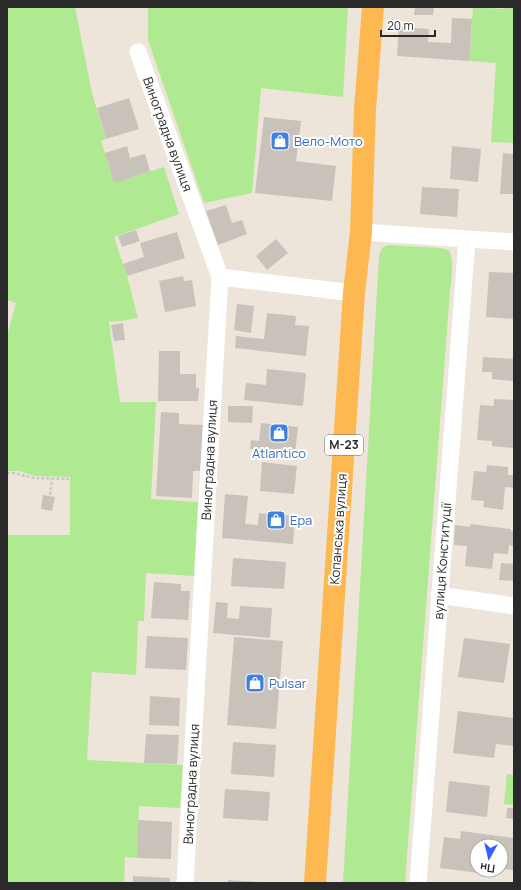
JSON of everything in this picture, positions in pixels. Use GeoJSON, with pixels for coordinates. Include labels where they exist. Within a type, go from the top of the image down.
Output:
{"type":"FeatureCollection","features":[{"type":"Feature","properties":{"kind":"highway","name":"Копанська вулиця"},"geometry":{"type":"LineString","coordinates":[[315,883],[354,293],[361,232],[365,109],[373,7]]}},
{"type":"Feature","properties":{"kind":"street","name":"Виноградна вулиця"},"geometry":{"type":"LineString","coordinates":[[138,52],[220,277],[185,883]]}},
{"type":"Feature","properties":{"kind":"street"},"geometry":{"type":"LineString","coordinates":[[361,232],[514,242]]}},
{"type":"Feature","properties":{"kind":"street","name":"вулиця Конституції"},"geometry":{"type":"LineString","coordinates":[[418,883],[467,239]]}},
{"type":"Feature","properties":{"kind":"street"},"geometry":{"type":"LineString","coordinates":[[220,277],[354,293]]}},
{"type":"Feature","properties":{"kind":"street"},"geometry":{"type":"LineString","coordinates":[[439,595],[514,606]]}},
{"type":"Feature","properties":{"kind":"path"},"geometry":{"type":"LineString","coordinates":[[7,473],[14,473],[34,478],[68,479]]}},
{"type":"Feature","properties":{"kind":"path"},"geometry":{"type":"LineString","coordinates":[[50,495],[52,479]]}},
{"type":"Feature","properties":{"kind":"green space"},"geometry":{"type":"Polygon","coordinates":[[[7,7],[75,7],[92,93],[106,139],[101,141],[114,182],[164,167],[179,214],[114,237],[127,276],[138,318],[109,322],[120,402],[156,402],[151,499],[198,502],[194,576],[146,573],[144,621],[138,621],[136,675],[92,672],[87,760],[183,765],[180,808],[139,806],[137,858],[125,857],[124,883],[7,883],[7,535],[70,535],[70,477],[35,476],[19,471],[7,471],[7,336],[16,303],[7,300],[7,7]]]}},
{"type":"Feature","properties":{"kind":"green space"},"geometry":{"type":"Polygon","coordinates":[[[148,7],[348,7],[343,97],[261,88],[252,193],[204,203],[148,40],[148,7]]]}},
{"type":"Feature","properties":{"kind":"green space"},"geometry":{"type":"Polygon","coordinates":[[[473,7],[503,9],[503,7],[514,7],[514,143],[491,142],[496,63],[469,61],[473,7]]]}},
{"type":"Feature","properties":{"kind":"green space"},"geometry":{"type":"Polygon","coordinates":[[[388,245],[441,248],[448,250],[452,263],[452,276],[405,883],[343,883],[379,256],[382,248],[388,245]]]}},
{"type":"Feature","properties":{"kind":"green space"},"geometry":{"type":"Polygon","coordinates":[[[507,774],[514,775],[514,805],[504,804],[507,774]]]}},
{"type":"Feature","properties":{"kind":"building"},"geometry":{"type":"Polygon","coordinates":[[[415,7],[434,7],[433,15],[414,15],[415,7]]]}},
{"type":"Feature","properties":{"kind":"building"},"geometry":{"type":"Polygon","coordinates":[[[452,18],[472,19],[469,61],[397,56],[399,27],[429,29],[428,42],[451,43],[452,18]]]}},
{"type":"Feature","properties":{"kind":"building"},"geometry":{"type":"Polygon","coordinates":[[[129,98],[139,129],[106,139],[97,108],[129,98]]]}},
{"type":"Feature","properties":{"kind":"building","name":"Вело-Мото"},"geometry":{"type":"Polygon","coordinates":[[[264,117],[301,121],[296,161],[336,166],[332,201],[255,193],[264,117]]]}},
{"type":"Feature","properties":{"kind":"building"},"geometry":{"type":"Polygon","coordinates":[[[127,146],[130,158],[145,154],[150,171],[114,183],[105,153],[127,146]]]}},
{"type":"Feature","properties":{"kind":"building"},"geometry":{"type":"Polygon","coordinates":[[[452,146],[481,149],[478,182],[450,179],[452,146]]]}},
{"type":"Feature","properties":{"kind":"building"},"geometry":{"type":"Polygon","coordinates":[[[503,153],[514,154],[514,194],[500,194],[503,153]]]}},
{"type":"Feature","properties":{"kind":"building"},"geometry":{"type":"Polygon","coordinates":[[[422,187],[459,189],[457,217],[420,214],[422,187]]]}},
{"type":"Feature","properties":{"kind":"building"},"geometry":{"type":"Polygon","coordinates":[[[226,205],[232,223],[242,220],[247,234],[218,245],[206,211],[226,205]]]}},
{"type":"Feature","properties":{"kind":"building"},"geometry":{"type":"Polygon","coordinates":[[[136,230],[140,241],[122,247],[118,236],[136,230]]]}},
{"type":"Feature","properties":{"kind":"building"},"geometry":{"type":"Polygon","coordinates":[[[177,232],[185,258],[127,276],[123,264],[144,257],[140,243],[177,232]]]}},
{"type":"Feature","properties":{"kind":"building"},"geometry":{"type":"Polygon","coordinates":[[[276,239],[288,253],[267,270],[256,256],[276,239]]]}},
{"type":"Feature","properties":{"kind":"building"},"geometry":{"type":"Polygon","coordinates":[[[489,272],[514,273],[514,319],[486,317],[489,272]]]}},
{"type":"Feature","properties":{"kind":"building"},"geometry":{"type":"Polygon","coordinates":[[[183,276],[184,281],[192,280],[196,306],[165,312],[159,281],[183,276]]]}},
{"type":"Feature","properties":{"kind":"building"},"geometry":{"type":"Polygon","coordinates":[[[237,304],[254,306],[251,333],[234,330],[237,304]]]}},
{"type":"Feature","properties":{"kind":"building"},"geometry":{"type":"Polygon","coordinates":[[[267,313],[296,316],[295,325],[309,326],[306,356],[235,348],[236,336],[264,339],[267,313]]]}},
{"type":"Feature","properties":{"kind":"building"},"geometry":{"type":"Polygon","coordinates":[[[123,323],[125,340],[114,341],[111,325],[123,323]]]}},
{"type":"Feature","properties":{"kind":"building"},"geometry":{"type":"Polygon","coordinates":[[[159,351],[180,351],[180,374],[196,374],[196,388],[199,388],[198,401],[158,401],[159,351]]]}},
{"type":"Feature","properties":{"kind":"building"},"geometry":{"type":"Polygon","coordinates":[[[483,357],[514,359],[514,381],[492,379],[492,372],[482,372],[483,357]]]}},
{"type":"Feature","properties":{"kind":"building"},"geometry":{"type":"Polygon","coordinates":[[[267,369],[306,373],[303,406],[244,400],[246,383],[266,385],[267,369]]]}},
{"type":"Feature","properties":{"kind":"building"},"geometry":{"type":"Polygon","coordinates":[[[494,399],[514,400],[513,448],[492,446],[492,441],[477,440],[480,405],[494,406],[494,399]]]}},
{"type":"Feature","properties":{"kind":"building"},"geometry":{"type":"Polygon","coordinates":[[[228,406],[253,406],[252,423],[228,422],[228,406]]]}},
{"type":"Feature","properties":{"kind":"building"},"geometry":{"type":"Polygon","coordinates":[[[161,412],[179,413],[179,424],[203,425],[200,471],[193,471],[192,498],[156,496],[161,412]]]}},
{"type":"Feature","properties":{"kind":"building","name":"Atlantico"},"geometry":{"type":"Polygon","coordinates":[[[261,423],[298,427],[295,454],[250,449],[251,440],[259,441],[261,423]]]}},
{"type":"Feature","properties":{"kind":"building"},"geometry":{"type":"Polygon","coordinates":[[[262,462],[297,466],[294,494],[260,491],[262,462]]]}},
{"type":"Feature","properties":{"kind":"building"},"geometry":{"type":"Polygon","coordinates":[[[487,465],[508,467],[508,475],[514,475],[514,488],[505,487],[503,510],[483,507],[484,501],[471,500],[474,471],[486,472],[487,465]]]}},
{"type":"Feature","properties":{"kind":"building","name":"Ера"},"geometry":{"type":"Polygon","coordinates":[[[225,494],[248,496],[245,524],[258,525],[259,513],[295,516],[293,544],[222,538],[225,494]]]}},
{"type":"Feature","properties":{"kind":"building"},"geometry":{"type":"Polygon","coordinates":[[[43,495],[55,497],[52,511],[41,509],[43,495]]]}},
{"type":"Feature","properties":{"kind":"building"},"geometry":{"type":"Polygon","coordinates":[[[470,524],[511,529],[511,531],[514,531],[514,546],[509,545],[508,554],[494,553],[492,569],[465,566],[467,546],[454,545],[455,525],[470,527],[470,524]]]}},
{"type":"Feature","properties":{"kind":"building"},"geometry":{"type":"Polygon","coordinates":[[[233,558],[286,562],[284,589],[231,586],[233,558]]]}},
{"type":"Feature","properties":{"kind":"building"},"geometry":{"type":"Polygon","coordinates":[[[501,563],[514,564],[514,581],[499,580],[501,563]]]}},
{"type":"Feature","properties":{"kind":"building"},"geometry":{"type":"Polygon","coordinates":[[[154,582],[181,584],[181,591],[190,591],[188,620],[151,618],[154,582]]]}},
{"type":"Feature","properties":{"kind":"building"},"geometry":{"type":"Polygon","coordinates":[[[216,602],[228,603],[227,618],[239,619],[240,606],[272,608],[270,638],[213,633],[216,602]]]}},
{"type":"Feature","properties":{"kind":"building"},"geometry":{"type":"Polygon","coordinates":[[[147,636],[188,638],[186,670],[145,668],[147,636]]]}},
{"type":"Feature","properties":{"kind":"building","name":"Pulsar"},"geometry":{"type":"Polygon","coordinates":[[[234,637],[283,641],[276,729],[227,725],[234,637]]]}},
{"type":"Feature","properties":{"kind":"building"},"geometry":{"type":"Polygon","coordinates":[[[464,638],[510,644],[504,683],[458,677],[464,638]]]}},
{"type":"Feature","properties":{"kind":"building"},"geometry":{"type":"Polygon","coordinates":[[[150,696],[180,698],[179,726],[149,725],[150,696]]]}},
{"type":"Feature","properties":{"kind":"building"},"geometry":{"type":"Polygon","coordinates":[[[458,711],[514,718],[514,746],[496,744],[494,758],[453,753],[458,711]]]}},
{"type":"Feature","properties":{"kind":"building"},"geometry":{"type":"Polygon","coordinates":[[[146,734],[179,735],[177,764],[144,763],[146,734]]]}},
{"type":"Feature","properties":{"kind":"building"},"geometry":{"type":"Polygon","coordinates":[[[233,742],[276,745],[274,777],[231,774],[233,742]]]}},
{"type":"Feature","properties":{"kind":"building"},"geometry":{"type":"Polygon","coordinates":[[[449,781],[490,786],[487,817],[446,812],[449,781]]]}},
{"type":"Feature","properties":{"kind":"building"},"geometry":{"type":"Polygon","coordinates":[[[225,789],[270,792],[268,821],[223,818],[225,789]]]}},
{"type":"Feature","properties":{"kind":"building"},"geometry":{"type":"Polygon","coordinates":[[[507,808],[514,808],[514,819],[506,818],[507,808]]]}},
{"type":"Feature","properties":{"kind":"building"},"geometry":{"type":"Polygon","coordinates":[[[138,820],[172,822],[171,859],[137,858],[138,820]]]}},
{"type":"Feature","properties":{"kind":"building"},"geometry":{"type":"Polygon","coordinates":[[[461,831],[514,838],[514,870],[509,870],[509,838],[469,838],[469,872],[440,868],[444,837],[460,839],[461,831]]]}},
{"type":"Feature","properties":{"kind":"building"},"geometry":{"type":"Polygon","coordinates":[[[133,876],[170,878],[170,883],[133,883],[133,876]]]}},
{"type":"Feature","properties":{"kind":"building"},"geometry":{"type":"Polygon","coordinates":[[[228,880],[258,882],[258,883],[227,883],[228,880]]]}},
{"type":"Feature","properties":{"kind":"place","name":"Вело-Мото"},"geometry":{"type":"Point","coordinates":[280,141]}},
{"type":"Feature","properties":{"kind":"place","name":"Atlantico"},"geometry":{"type":"Point","coordinates":[279,433]}},
{"type":"Feature","properties":{"kind":"place","name":"Ера"},"geometry":{"type":"Point","coordinates":[276,520]}},
{"type":"Feature","properties":{"kind":"place","name":"Pulsar"},"geometry":{"type":"Point","coordinates":[255,683]}}]}
